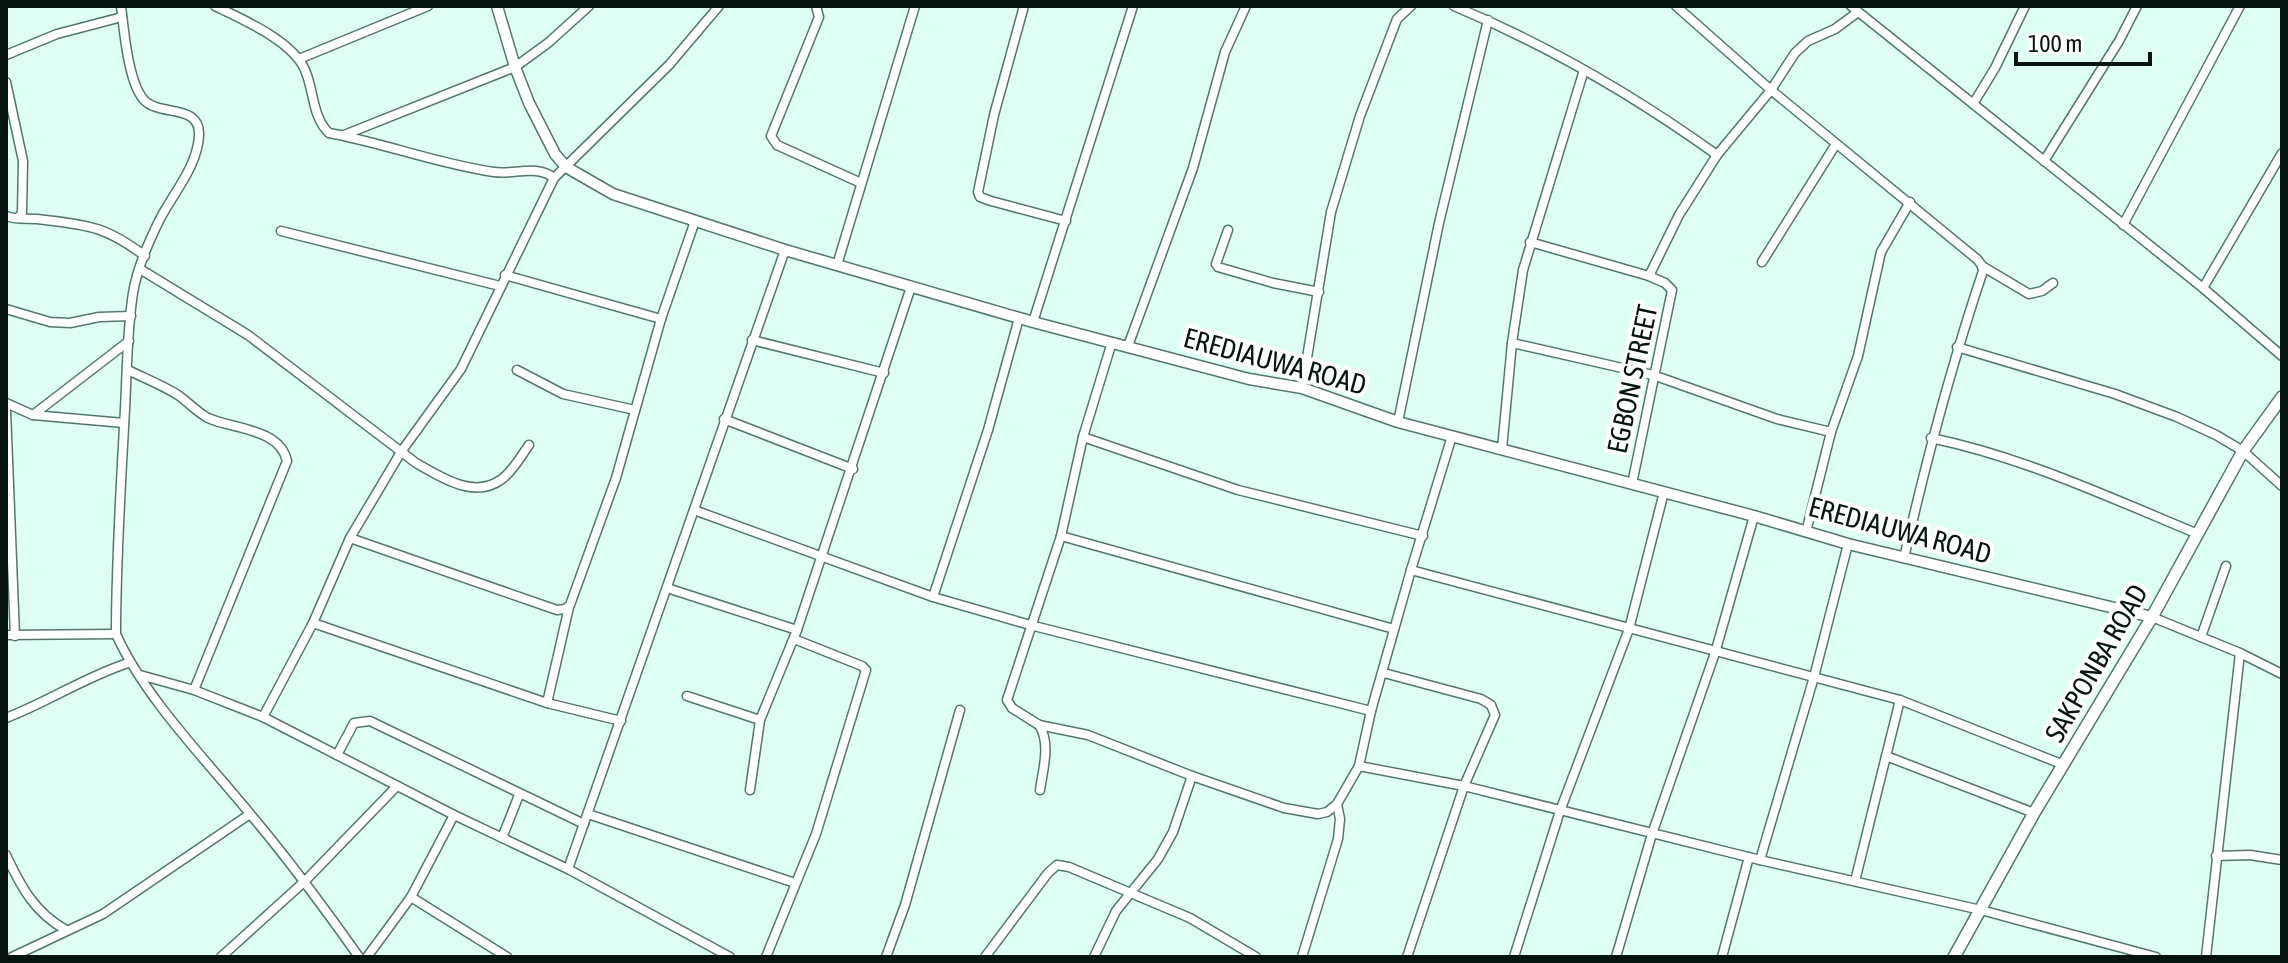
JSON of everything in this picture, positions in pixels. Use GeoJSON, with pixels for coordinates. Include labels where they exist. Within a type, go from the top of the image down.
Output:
{"type":"FeatureCollection","features":[{"type":"Feature","properties":{"kind":"main road","name":"SAKPONBA ROAD"},"geometry":{"type":"LineString","coordinates":[[1954,957],[2034,813],[2152,617],[2243,451],[2282,397]]}},
{"type":"Feature","properties":{"kind":"street"},"geometry":{"type":"LineString","coordinates":[[121,6],[136,87],[143,99],[154,107],[188,114],[197,125],[199,137],[188,172],[160,219],[133,293],[124,423],[116,634],[128,663],[202,759],[305,881],[359,957]]}},
{"type":"Feature","properties":{"kind":"street"},"geometry":{"type":"LineString","coordinates":[[215,6],[262,28],[299,59],[321,125],[329,133],[479,170],[506,174],[536,170],[547,172],[554,178]]}},
{"type":"Feature","properties":{"kind":"street"},"geometry":{"type":"LineString","coordinates":[[299,59],[428,6]]}},
{"type":"Feature","properties":{"kind":"street","name":"EREDIAUWA ROAD"},"geometry":{"type":"LineString","coordinates":[[497,6],[515,67],[545,138],[566,167],[613,194],[785,250],[1033,322],[1249,379],[1302,388],[1398,422],[1754,516],[1848,544],[2152,617]]}},
{"type":"Feature","properties":{"kind":"street"},"geometry":{"type":"LineString","coordinates":[[343,136],[515,67],[589,6]]}},
{"type":"Feature","properties":{"kind":"street"},"geometry":{"type":"LineString","coordinates":[[263,717],[313,623],[350,538],[401,452],[461,369],[554,178],[669,65],[719,6]]}},
{"type":"Feature","properties":{"kind":"street"},"geometry":{"type":"LineString","coordinates":[[816,6],[819,17],[771,136],[777,145],[861,183]]}},
{"type":"Feature","properties":{"kind":"street"},"geometry":{"type":"LineString","coordinates":[[837,265],[915,6]]}},
{"type":"Feature","properties":{"kind":"street"},"geometry":{"type":"LineString","coordinates":[[1024,6],[994,115],[978,192],[980,197],[991,201],[1066,221]]}},
{"type":"Feature","properties":{"kind":"street"},"geometry":{"type":"LineString","coordinates":[[1033,322],[1133,6]]}},
{"type":"Feature","properties":{"kind":"street"},"geometry":{"type":"LineString","coordinates":[[1128,346],[1193,168],[1225,52],[1246,6]]}},
{"type":"Feature","properties":{"kind":"street"},"geometry":{"type":"LineString","coordinates":[[1302,388],[1331,212],[1360,116],[1397,19],[1411,6]]}},
{"type":"Feature","properties":{"kind":"street"},"geometry":{"type":"LineString","coordinates":[[1454,6],[1488,20],[1584,70],[1678,127],[1717,155]]}},
{"type":"Feature","properties":{"kind":"street"},"geometry":{"type":"LineString","coordinates":[[1676,6],[1771,90],[1910,202],[1982,266],[2029,294],[2042,291],[2053,283]]}},
{"type":"Feature","properties":{"kind":"street"},"geometry":{"type":"LineString","coordinates":[[1973,104],[1995,68],[2025,6]]}},
{"type":"Feature","properties":{"kind":"street"},"geometry":{"type":"LineString","coordinates":[[2044,161],[2119,41],[2137,6]]}},
{"type":"Feature","properties":{"kind":"street"},"geometry":{"type":"LineString","coordinates":[[2123,225],[2240,6]]}},
{"type":"Feature","properties":{"kind":"street"},"geometry":{"type":"LineString","coordinates":[[1649,276],[1679,215],[1717,155],[1771,90],[1795,53],[1808,41],[1835,29],[1854,9],[2203,288],[2282,356]]}},
{"type":"Feature","properties":{"kind":"street"},"geometry":{"type":"LineString","coordinates":[[6,55],[57,34],[122,17]]}},
{"type":"Feature","properties":{"kind":"street"},"geometry":{"type":"LineString","coordinates":[[1398,422],[1439,223],[1488,20]]}},
{"type":"Feature","properties":{"kind":"street"},"geometry":{"type":"LineString","coordinates":[[1502,449],[1512,343],[1530,242],[1584,70]]}},
{"type":"Feature","properties":{"kind":"street"},"geometry":{"type":"LineString","coordinates":[[6,82],[23,161],[22,213],[19,217]]}},
{"type":"Feature","properties":{"kind":"street"},"geometry":{"type":"LineString","coordinates":[[1762,262],[1836,144]]}},
{"type":"Feature","properties":{"kind":"street"},"geometry":{"type":"LineString","coordinates":[[2203,288],[2282,153]]}},
{"type":"Feature","properties":{"kind":"street"},"geometry":{"type":"LineString","coordinates":[[1806,532],[1831,432],[1858,356],[1881,252],[1910,202]]}},
{"type":"Feature","properties":{"kind":"street"},"geometry":{"type":"LineString","coordinates":[[6,216],[84,224],[119,237],[145,256]]}},
{"type":"Feature","properties":{"kind":"street"},"geometry":{"type":"LineString","coordinates":[[547,703],[570,605],[616,478],[661,319],[695,221]]}},
{"type":"Feature","properties":{"kind":"street"},"geometry":{"type":"LineString","coordinates":[[1228,230],[1216,264],[1218,267],[1319,292]]}},
{"type":"Feature","properties":{"kind":"street"},"geometry":{"type":"LineString","coordinates":[[281,231],[500,286]]}},
{"type":"Feature","properties":{"kind":"street","name":"EGBON STREET"},"geometry":{"type":"LineString","coordinates":[[1530,242],[1649,276],[1672,290],[1632,484]]}},
{"type":"Feature","properties":{"kind":"street"},"geometry":{"type":"LineString","coordinates":[[568,869],[785,250]]}},
{"type":"Feature","properties":{"kind":"street"},"geometry":{"type":"LineString","coordinates":[[1904,558],[1931,438],[1982,266]]}},
{"type":"Feature","properties":{"kind":"street"},"geometry":{"type":"LineString","coordinates":[[140,269],[248,335],[401,452],[443,478],[475,489],[488,487],[504,478],[529,445]]}},
{"type":"Feature","properties":{"kind":"street"},"geometry":{"type":"LineString","coordinates":[[505,275],[661,319]]}},
{"type":"Feature","properties":{"kind":"street"},"geometry":{"type":"LineString","coordinates":[[750,790],[760,720],[796,635],[911,287]]}},
{"type":"Feature","properties":{"kind":"street"},"geometry":{"type":"LineString","coordinates":[[6,309],[60,323],[131,316]]}},
{"type":"Feature","properties":{"kind":"street"},"geometry":{"type":"LineString","coordinates":[[933,597],[988,430],[1019,318]]}},
{"type":"Feature","properties":{"kind":"street"},"geometry":{"type":"LineString","coordinates":[[752,340],[884,373]]}},
{"type":"Feature","properties":{"kind":"street"},"geometry":{"type":"LineString","coordinates":[[33,415],[129,341]]}},
{"type":"Feature","properties":{"kind":"street"},"geometry":{"type":"LineString","coordinates":[[1112,342],[1083,437],[1061,536],[1007,700],[1012,708],[1039,725],[1088,735],[1284,808],[1318,814],[1337,804],[1359,766],[1394,629],[1452,436]]}},
{"type":"Feature","properties":{"kind":"street"},"geometry":{"type":"LineString","coordinates":[[1512,343],[1653,375],[1777,419],[1831,432]]}},
{"type":"Feature","properties":{"kind":"street"},"geometry":{"type":"LineString","coordinates":[[1957,347],[2131,399],[2216,435],[2243,451],[2282,486]]}},
{"type":"Feature","properties":{"kind":"street"},"geometry":{"type":"LineString","coordinates":[[128,370],[177,394],[207,417],[258,432],[286,453],[287,461],[194,690]]}},
{"type":"Feature","properties":{"kind":"street"},"geometry":{"type":"LineString","coordinates":[[517,370],[563,394],[635,410]]}},
{"type":"Feature","properties":{"kind":"street"},"geometry":{"type":"LineString","coordinates":[[6,403],[33,415],[124,423]]}},
{"type":"Feature","properties":{"kind":"street"},"geometry":{"type":"LineString","coordinates":[[6,410],[11,636],[116,634]]}},
{"type":"Feature","properties":{"kind":"street"},"geometry":{"type":"LineString","coordinates":[[724,419],[853,469]]}},
{"type":"Feature","properties":{"kind":"street"},"geometry":{"type":"LineString","coordinates":[[1083,437],[1238,490],[1423,536]]}},
{"type":"Feature","properties":{"kind":"street"},"geometry":{"type":"LineString","coordinates":[[1931,438],[1963,444],[2083,486],[2198,534]]}},
{"type":"Feature","properties":{"kind":"street"},"geometry":{"type":"LineString","coordinates":[[1514,957],[1560,811],[1629,629],[1664,492]]}},
{"type":"Feature","properties":{"kind":"street"},"geometry":{"type":"LineString","coordinates":[[694,510],[933,597],[1030,625],[1371,711]]}},
{"type":"Feature","properties":{"kind":"street"},"geometry":{"type":"LineString","coordinates":[[1616,957],[1652,834],[1715,653],[1754,516]]}},
{"type":"Feature","properties":{"kind":"street"},"geometry":{"type":"LineString","coordinates":[[1061,536],[1394,629]]}},
{"type":"Feature","properties":{"kind":"street"},"geometry":{"type":"LineString","coordinates":[[350,538],[557,610],[570,605]]}},
{"type":"Feature","properties":{"kind":"street"},"geometry":{"type":"LineString","coordinates":[[1760,860],[1814,677],[1848,544]]}},
{"type":"Feature","properties":{"kind":"street"},"geometry":{"type":"LineString","coordinates":[[2201,637],[2226,566]]}},
{"type":"Feature","properties":{"kind":"street"},"geometry":{"type":"LineString","coordinates":[[1411,570],[1900,700],[2064,765]]}},
{"type":"Feature","properties":{"kind":"street"},"geometry":{"type":"LineString","coordinates":[[667,588],[796,635],[866,670],[816,834],[766,957]]}},
{"type":"Feature","properties":{"kind":"street"},"geometry":{"type":"LineString","coordinates":[[2152,617],[2282,674]]}},
{"type":"Feature","properties":{"kind":"street"},"geometry":{"type":"LineString","coordinates":[[313,623],[547,703],[621,721]]}},
{"type":"Feature","properties":{"kind":"street"},"geometry":{"type":"LineString","coordinates":[[2206,957],[2240,653]]}},
{"type":"Feature","properties":{"kind":"street"},"geometry":{"type":"LineString","coordinates":[[6,718],[39,705],[104,671],[128,663]]}},
{"type":"Feature","properties":{"kind":"street"},"geometry":{"type":"LineString","coordinates":[[137,672],[263,717],[454,815],[568,869],[730,957]]}},
{"type":"Feature","properties":{"kind":"street"},"geometry":{"type":"LineString","coordinates":[[1384,673],[1481,699],[1491,705],[1495,715],[1464,786],[1407,957]]}},
{"type":"Feature","properties":{"kind":"street"},"geometry":{"type":"LineString","coordinates":[[687,696],[760,720]]}},
{"type":"Feature","properties":{"kind":"street"},"geometry":{"type":"LineString","coordinates":[[1855,881],[1900,700]]}},
{"type":"Feature","properties":{"kind":"street"},"geometry":{"type":"LineString","coordinates":[[886,957],[905,905],[960,710]]}},
{"type":"Feature","properties":{"kind":"street"},"geometry":{"type":"LineString","coordinates":[[337,755],[354,723],[370,721],[584,824]]}},
{"type":"Feature","properties":{"kind":"street"},"geometry":{"type":"LineString","coordinates":[[1039,725],[1046,743],[1040,790]]}},
{"type":"Feature","properties":{"kind":"street"},"geometry":{"type":"LineString","coordinates":[[1886,756],[2034,813]]}},
{"type":"Feature","properties":{"kind":"street"},"geometry":{"type":"LineString","coordinates":[[1359,766],[1464,786],[1760,860],[1981,910],[2156,957]]}},
{"type":"Feature","properties":{"kind":"street"},"geometry":{"type":"LineString","coordinates":[[1094,957],[1116,911],[1158,859],[1173,832],[1192,776]]}},
{"type":"Feature","properties":{"kind":"street"},"geometry":{"type":"LineString","coordinates":[[221,957],[305,881],[397,786]]}},
{"type":"Feature","properties":{"kind":"street"},"geometry":{"type":"LineString","coordinates":[[502,838],[519,795]]}},
{"type":"Feature","properties":{"kind":"street"},"geometry":{"type":"LineString","coordinates":[[1302,957],[1338,839],[1340,819],[1337,804]]}},
{"type":"Feature","properties":{"kind":"street"},"geometry":{"type":"LineString","coordinates":[[12,957],[103,914],[250,814]]}},
{"type":"Feature","properties":{"kind":"street"},"geometry":{"type":"LineString","coordinates":[[588,814],[795,883]]}},
{"type":"Feature","properties":{"kind":"street"},"geometry":{"type":"LineString","coordinates":[[367,957],[411,897],[454,815]]}},
{"type":"Feature","properties":{"kind":"street"},"geometry":{"type":"LineString","coordinates":[[6,855],[23,891],[48,920],[66,930]]}},
{"type":"Feature","properties":{"kind":"street"},"geometry":{"type":"LineString","coordinates":[[2216,856],[2250,855],[2282,860]]}},
{"type":"Feature","properties":{"kind":"street"},"geometry":{"type":"LineString","coordinates":[[1722,957],[1749,857]]}},
{"type":"Feature","properties":{"kind":"street"},"geometry":{"type":"LineString","coordinates":[[985,957],[1057,865],[1069,867],[1190,918],[1256,957]]}},
{"type":"Feature","properties":{"kind":"street"},"geometry":{"type":"LineString","coordinates":[[411,897],[507,957]]}}]}
